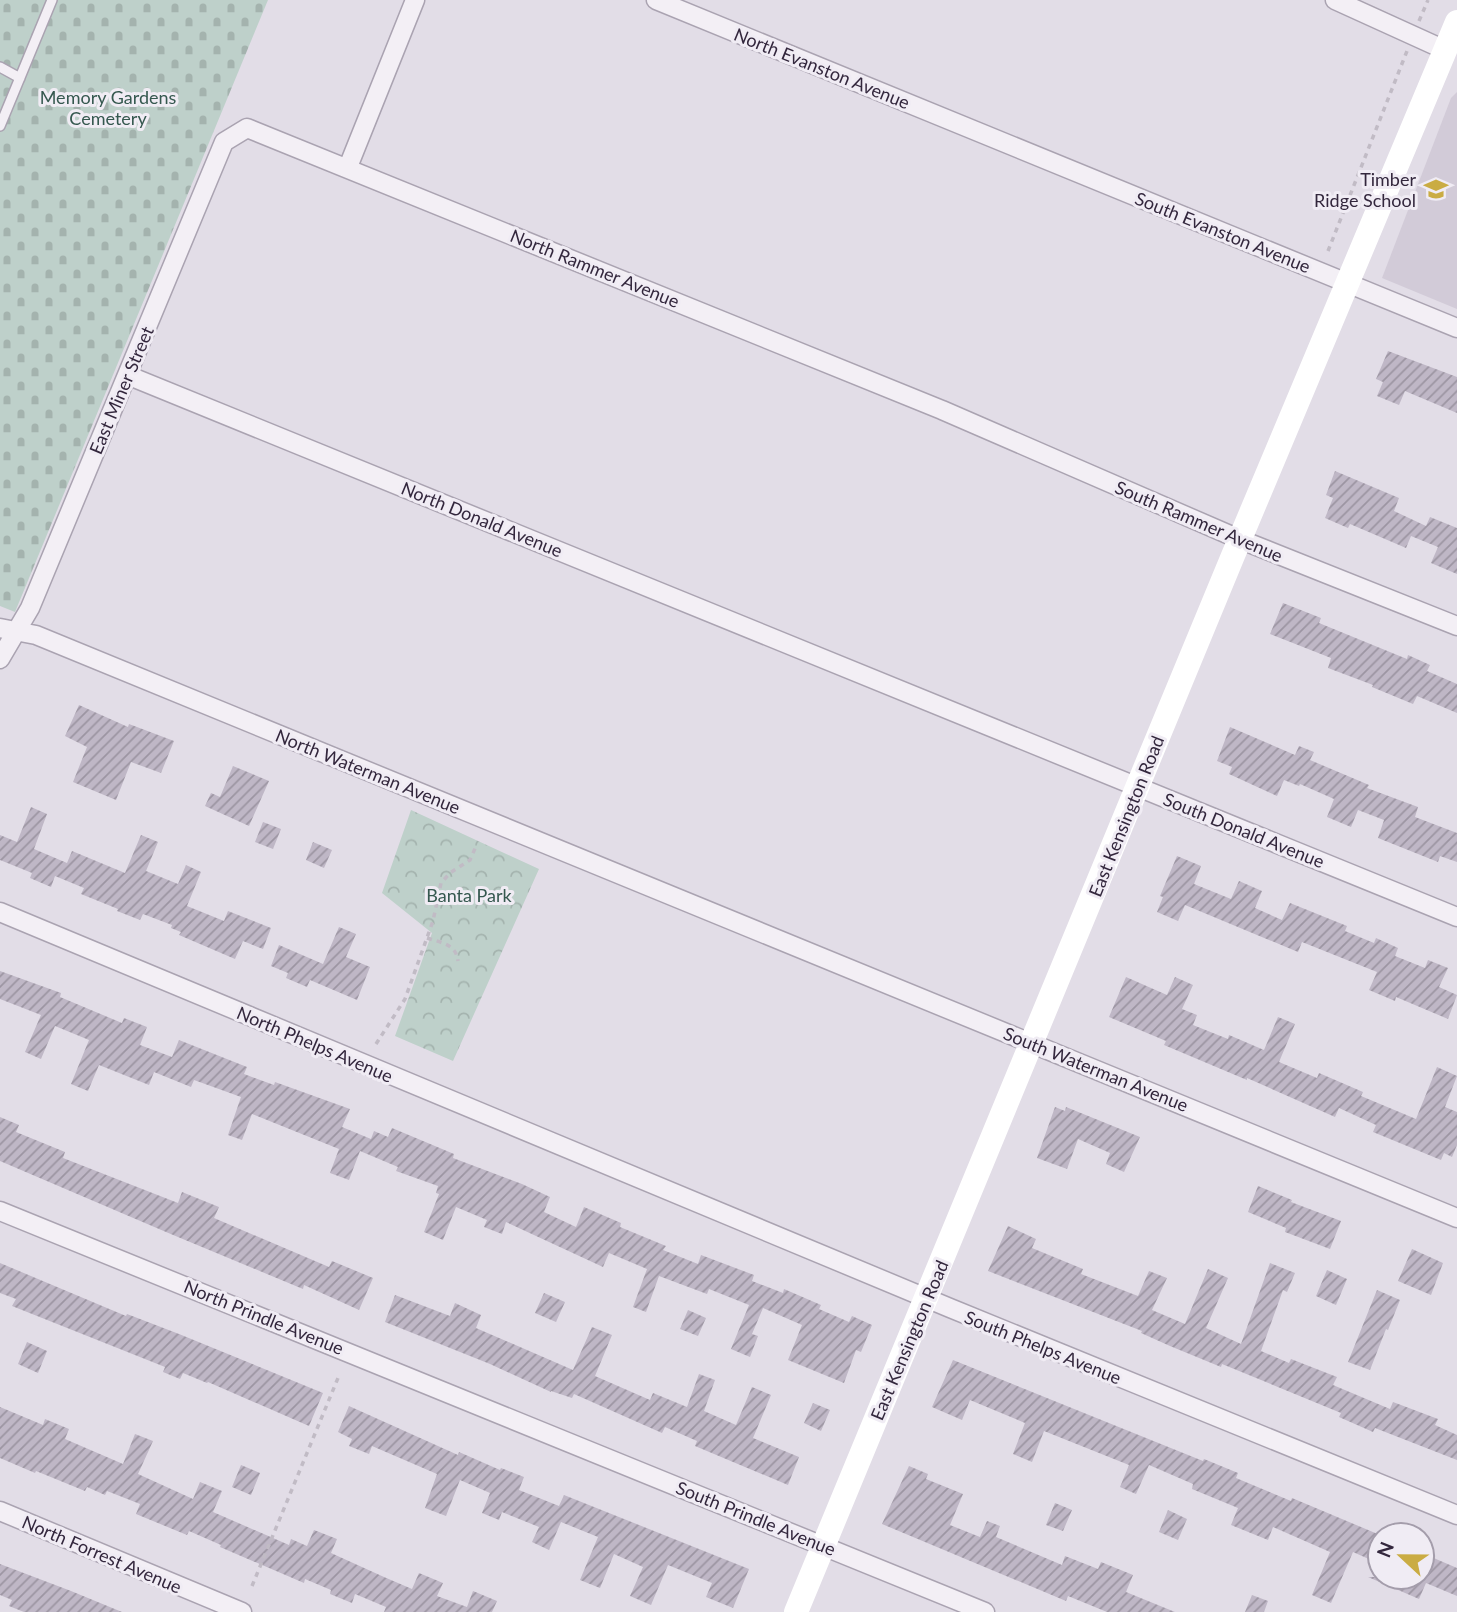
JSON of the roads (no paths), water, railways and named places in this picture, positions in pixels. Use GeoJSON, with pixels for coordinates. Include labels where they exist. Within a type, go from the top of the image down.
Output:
{"type":"FeatureCollection","features":[{"type":"Feature","properties":{"kind":"main road","name":"East Kensington Road"},"geometry":{"type":"LineString","coordinates":[[796,1612],[1347,282],[1451,52],[1457,22]]}},
{"type":"Feature","properties":{"kind":"street"},"geometry":{"type":"LineString","coordinates":[[348,167],[415,0]]}},
{"type":"Feature","properties":{"kind":"street","name":"North Evanston Avenue"},"geometry":{"type":"LineString","coordinates":[[656,0],[989,136]]}},
{"type":"Feature","properties":{"kind":"street"},"geometry":{"type":"LineString","coordinates":[[1335,0],[1451,52]]}},
{"type":"Feature","properties":{"kind":"street","name":"North Rammer Avenue"},"geometry":{"type":"LineString","coordinates":[[247,128],[942,410]]}},
{"type":"Feature","properties":{"kind":"street","name":"East Miner Street"},"geometry":{"type":"LineString","coordinates":[[0,659],[8,629],[30,608],[224,142],[247,128]]}},
{"type":"Feature","properties":{"kind":"street","name":"South Evanston Avenue"},"geometry":{"type":"LineString","coordinates":[[989,136],[1457,328]]}},
{"type":"Feature","properties":{"kind":"street","name":"North Donald Avenue"},"geometry":{"type":"LineString","coordinates":[[127,375],[837,663]]}},
{"type":"Feature","properties":{"kind":"street","name":"South Rammer Avenue"},"geometry":{"type":"LineString","coordinates":[[942,410],[1240,539],[1457,626]]}},
{"type":"Feature","properties":{"kind":"street","name":"North Waterman Avenue"},"geometry":{"type":"LineString","coordinates":[[8,629],[36,635],[735,921]]}},
{"type":"Feature","properties":{"kind":"street","name":"South Donald Avenue"},"geometry":{"type":"LineString","coordinates":[[837,663],[1457,917]]}},
{"type":"Feature","properties":{"kind":"street","name":"North Phelps Avenue"},"geometry":{"type":"LineString","coordinates":[[0,912],[630,1175]]}},
{"type":"Feature","properties":{"kind":"street","name":"South Waterman Avenue"},"geometry":{"type":"LineString","coordinates":[[735,921],[1457,1218]]}},
{"type":"Feature","properties":{"kind":"street","name":"South Phelps Avenue"},"geometry":{"type":"LineString","coordinates":[[630,1175],[926,1299],[1457,1515]]}},
{"type":"Feature","properties":{"kind":"street","name":"North Prindle Avenue"},"geometry":{"type":"LineString","coordinates":[[0,1211],[527,1426]]}},
{"type":"Feature","properties":{"kind":"street","name":"South Prindle Avenue"},"geometry":{"type":"LineString","coordinates":[[527,1426],[985,1612]]}},
{"type":"Feature","properties":{"kind":"street","name":"North Forrest Avenue"},"geometry":{"type":"LineString","coordinates":[[0,1511],[242,1612]]}},
{"type":"Feature","properties":{"kind":"lane"},"geometry":{"type":"LineString","coordinates":[[0,125],[52,0]]}},
{"type":"Feature","properties":{"kind":"lane"},"geometry":{"type":"LineString","coordinates":[[0,66],[20,78]]}},
{"type":"Feature","properties":{"kind":"place","name":"Timber Ridge School"},"geometry":{"type":"Point","coordinates":[1436,189]}},
{"type":"Feature","properties":{"kind":"park label","name":"Memory Gardens Cemetery"},"geometry":{"type":"Point","coordinates":[108,107]}},
{"type":"Feature","properties":{"kind":"park label","name":"Banta Park"},"geometry":{"type":"Point","coordinates":[469,895]}}]}
